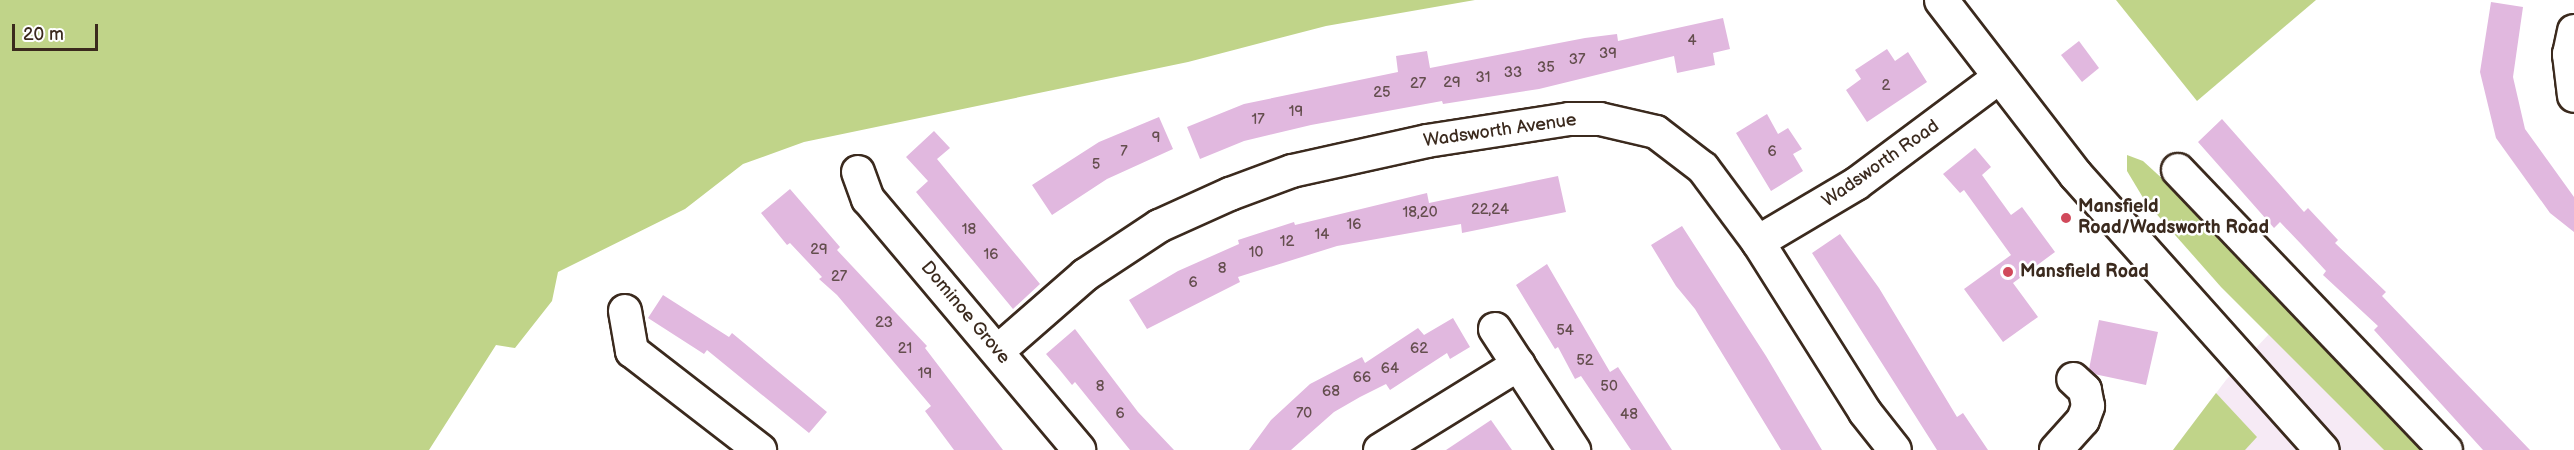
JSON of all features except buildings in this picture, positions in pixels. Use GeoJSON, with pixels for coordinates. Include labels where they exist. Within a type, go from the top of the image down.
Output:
{"type":"FeatureCollection","features":[{"type":"Feature","properties":{"kind":"main road"},"geometry":{"type":"LineString","coordinates":[[1943,3],[1998,78],[2075,174],[2322,450]]}},
{"type":"Feature","properties":{"kind":"street"},"geometry":{"type":"LineString","coordinates":[[2574,31],[2570,54],[2574,96]]}},
{"type":"Feature","properties":{"kind":"street","name":"Wadsworth Road"},"geometry":{"type":"LineString","coordinates":[[1758,242],[1856,184],[1998,78]]}},
{"type":"Feature","properties":{"kind":"street","name":"Wadsworth Avenue"},"geometry":{"type":"LineString","coordinates":[[998,351],[1085,275],[1160,226],[1230,194],[1303,168],[1427,141],[1569,119],[1628,123],[1656,132],[1681,148],[1702,168],[1758,242],[1865,411],[1895,450]]}},
{"type":"Feature","properties":{"kind":"street"},"geometry":{"type":"LineString","coordinates":[[2178,171],[2446,450]]}},
{"type":"Feature","properties":{"kind":"street","name":"Dominoe Grove"},"geometry":{"type":"LineString","coordinates":[[858,172],[868,199],[1079,450]]}},
{"type":"Feature","properties":{"kind":"street"},"geometry":{"type":"LineString","coordinates":[[625,311],[632,351],[760,450]]}},
{"type":"Feature","properties":{"kind":"street"},"geometry":{"type":"LineString","coordinates":[[1495,329],[1574,450]]}},
{"type":"Feature","properties":{"kind":"street"},"geometry":{"type":"LineString","coordinates":[[1380,450],[1519,364]]}},
{"type":"Feature","properties":{"kind":"street"},"geometry":{"type":"LineString","coordinates":[[2056,450],[2083,420],[2088,406],[2085,390],[2073,379]]}},
{"type":"Feature","properties":{"kind":"shaded area"},"geometry":{"type":"Polygon","coordinates":[[[2269,334],[2384,450],[2173,450],[2226,380],[2269,334]]]}},
{"type":"Feature","properties":{"kind":"green space"},"geometry":{"type":"Polygon","coordinates":[[[0,0],[1475,0],[1326,26],[1188,62],[804,142],[743,164],[685,209],[558,272],[552,301],[515,348],[496,345],[429,450],[0,450],[0,0]]]}},
{"type":"Feature","properties":{"kind":"green space"},"geometry":{"type":"Polygon","coordinates":[[[2116,0],[2316,0],[2197,101],[2116,0]]]}},
{"type":"Feature","properties":{"kind":"green space"},"geometry":{"type":"Polygon","coordinates":[[[2127,155],[2143,161],[2212,224],[2429,450],[2384,450],[2221,287],[2145,201],[2127,171],[2127,155]]]}},
{"type":"Feature","properties":{"kind":"green space"},"geometry":{"type":"Polygon","coordinates":[[[2216,393],[2257,437],[2245,450],[2173,450],[2216,393]]]}},
{"type":"Feature","properties":{"kind":"place","name":"Mansfield Road/Wadsworth Road"},"geometry":{"type":"Point","coordinates":[2066,218]}},
{"type":"Feature","properties":{"kind":"place","name":"Mansfield Road"},"geometry":{"type":"Point","coordinates":[2008,272]}}]}
